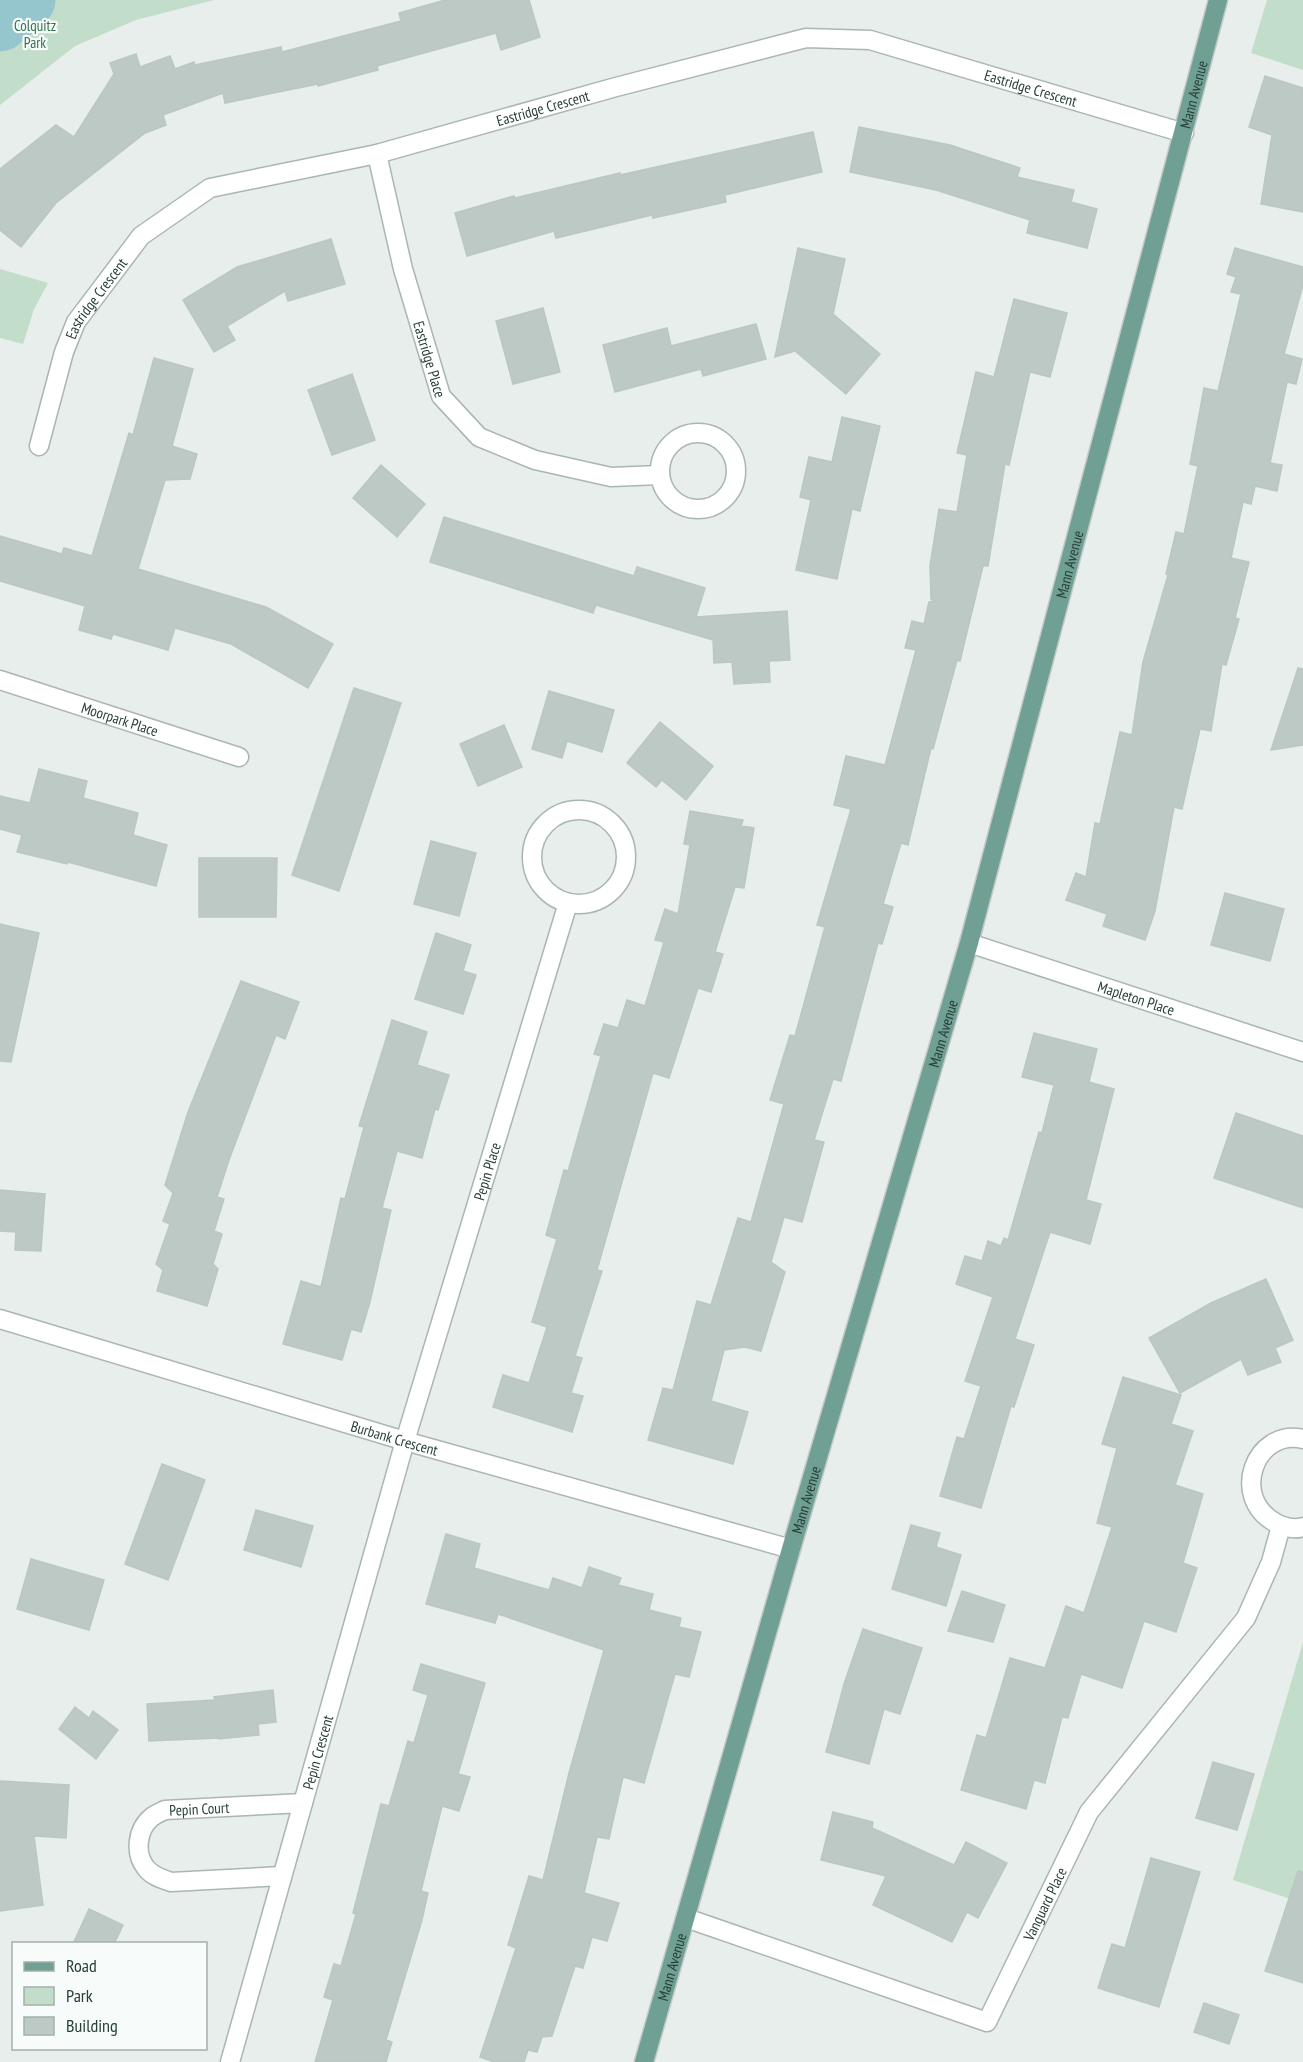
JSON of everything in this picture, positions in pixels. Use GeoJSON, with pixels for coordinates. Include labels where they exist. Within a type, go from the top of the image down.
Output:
{"type":"FeatureCollection","features":[{"type":"Feature","properties":{"kind":"main road","name":"Mann Avenue"},"geometry":{"type":"LineString","coordinates":[[644,2062],[791,1549],[969,943],[1218,0]]}},
{"type":"Feature","properties":{"kind":"street","name":"Eastridge Crescent"},"geometry":{"type":"LineString","coordinates":[[39,446],[64,352],[76,322],[141,236],[210,188],[377,154],[616,87],[806,38],[870,40],[1184,133]]}},
{"type":"Feature","properties":{"kind":"street","name":"Eastridge Place"},"geometry":{"type":"LineString","coordinates":[[377,154],[403,269],[441,396],[479,437],[534,460],[611,477],[660,475]]}},
{"type":"Feature","properties":{"kind":"street"},"geometry":{"type":"LineString","coordinates":[[694,432],[714,435],[730,448],[737,467],[734,487],[728,495],[721,502],[702,510],[682,507],[666,494],[660,475],[663,455],[676,439],[694,432]]}},
{"type":"Feature","properties":{"kind":"street","name":"Moorpark Place"},"geometry":{"type":"LineString","coordinates":[[0,680],[239,757]]}},
{"type":"Feature","properties":{"kind":"street"},"geometry":{"type":"LineString","coordinates":[[580,810],[600,814],[615,826],[624,844],[626,863],[619,882],[605,896],[588,903],[568,903],[550,894],[538,879],[532,860],[535,841],[545,824],[561,813],[580,810]]}},
{"type":"Feature","properties":{"kind":"street","name":"Pepin Place"},"geometry":{"type":"LineString","coordinates":[[405,1441],[568,903]]}},
{"type":"Feature","properties":{"kind":"street","name":"Mapleton Place"},"geometry":{"type":"LineString","coordinates":[[969,943],[1303,1052]]}},
{"type":"Feature","properties":{"kind":"street","name":"Burbank Crescent"},"geometry":{"type":"LineString","coordinates":[[0,1319],[405,1441],[791,1549]]}},
{"type":"Feature","properties":{"kind":"street"},"geometry":{"type":"LineString","coordinates":[[1303,1439],[1282,1440],[1268,1447],[1257,1459],[1251,1474],[1251,1491],[1256,1506],[1267,1518],[1281,1526],[1299,1529],[1303,1527]]}},
{"type":"Feature","properties":{"kind":"street","name":"Pepin Crescent"},"geometry":{"type":"LineString","coordinates":[[230,2062],[405,1441]]}},
{"type":"Feature","properties":{"kind":"street","name":"Vanguard Place"},"geometry":{"type":"LineString","coordinates":[[686,1918],[987,2022],[1089,1812],[1246,1618],[1271,1562],[1281,1526]]}},
{"type":"Feature","properties":{"kind":"street","name":"Pepin Court"},"geometry":{"type":"LineString","coordinates":[[282,1876],[171,1882],[157,1878],[146,1869],[140,1856],[138,1841],[143,1828],[152,1817],[165,1810],[303,1803]]}},
{"type":"Feature","properties":{"kind":"green space","name":"Colquitz Park"},"geometry":{"type":"Polygon","coordinates":[[[0,0],[214,0],[136,20],[75,46],[0,105],[0,0]]]}},
{"type":"Feature","properties":{"kind":"green space"},"geometry":{"type":"Polygon","coordinates":[[[1267,0],[1303,0],[1303,70],[1251,53],[1267,0]]]}},
{"type":"Feature","properties":{"kind":"green space"},"geometry":{"type":"Polygon","coordinates":[[[0,269],[48,283],[34,309],[23,344],[0,338],[0,269]]]}},
{"type":"Feature","properties":{"kind":"green space"},"geometry":{"type":"Polygon","coordinates":[[[1303,1642],[1303,1903],[1233,1880],[1303,1642]]]}},
{"type":"Feature","properties":{"kind":"building"},"geometry":{"type":"Polygon","coordinates":[[[445,0],[529,0],[540,37],[501,50],[496,33],[377,66],[378,70],[318,86],[318,84],[225,103],[223,93],[163,115],[166,125],[145,133],[56,203],[21,247],[0,230],[0,169],[56,125],[74,137],[114,74],[110,63],[136,54],[140,67],[170,56],[175,69],[194,62],[195,65],[281,47],[282,52],[401,21],[399,13],[445,0]]]}},
{"type":"Feature","properties":{"kind":"building"},"geometry":{"type":"Polygon","coordinates":[[[1265,76],[1303,88],[1303,212],[1261,204],[1272,135],[1249,127],[1265,76]]]}},
{"type":"Feature","properties":{"kind":"building"},"geometry":{"type":"Polygon","coordinates":[[[859,127],[950,145],[1020,168],[1017,177],[1074,190],[1071,202],[1097,209],[1087,248],[1027,233],[1030,220],[936,190],[850,172],[859,127]]]}},
{"type":"Feature","properties":{"kind":"building"},"geometry":{"type":"Polygon","coordinates":[[[813,132],[822,172],[725,195],[726,202],[653,218],[652,215],[556,238],[554,231],[467,256],[455,213],[514,196],[515,198],[813,132]]]}},
{"type":"Feature","properties":{"kind":"building"},"geometry":{"type":"Polygon","coordinates":[[[331,239],[345,284],[288,301],[285,291],[227,326],[235,340],[214,352],[183,300],[237,267],[331,239]]]}},
{"type":"Feature","properties":{"kind":"building"},"geometry":{"type":"Polygon","coordinates":[[[798,248],[845,259],[833,314],[880,354],[846,394],[795,351],[775,357],[798,248]]]}},
{"type":"Feature","properties":{"kind":"building"},"geometry":{"type":"Polygon","coordinates":[[[1235,248],[1303,267],[1303,285],[1284,354],[1302,359],[1296,384],[1287,382],[1270,463],[1282,465],[1277,491],[1255,486],[1251,504],[1243,502],[1231,558],[1249,562],[1235,618],[1239,619],[1226,665],[1222,664],[1211,731],[1200,729],[1182,809],[1174,807],[1155,911],[1145,940],[1103,926],[1107,914],[1066,900],[1076,873],[1086,877],[1095,823],[1100,824],[1120,732],[1132,735],[1143,662],[1168,575],[1166,574],[1176,532],[1184,534],[1198,466],[1190,464],[1204,388],[1218,391],[1241,294],[1231,292],[1236,277],[1227,274],[1235,248]]]}},
{"type":"Feature","properties":{"kind":"building"},"geometry":{"type":"Polygon","coordinates":[[[1014,299],[1067,313],[1050,377],[1030,372],[1009,465],[1005,464],[988,566],[983,566],[960,661],[957,660],[933,749],[931,748],[908,845],[901,843],[883,904],[893,907],[882,944],[878,943],[841,1081],[833,1079],[814,1140],[824,1142],[802,1222],[784,1217],[771,1262],[785,1272],[761,1351],[745,1347],[724,1350],[711,1401],[748,1412],[733,1464],[648,1440],[663,1388],[673,1390],[697,1301],[711,1305],[738,1218],[751,1222],[784,1104],[770,1100],[790,1035],[795,1036],[825,927],[817,925],[851,809],[834,805],[846,756],[885,765],[916,650],[905,648],[912,621],[924,624],[929,602],[935,601],[931,599],[930,566],[939,509],[957,512],[967,455],[957,453],[976,372],[994,377],[1014,299]]]}},
{"type":"Feature","properties":{"kind":"building"},"geometry":{"type":"Polygon","coordinates":[[[543,308],[560,372],[513,384],[496,321],[543,308]]]}},
{"type":"Feature","properties":{"kind":"building"},"geometry":{"type":"Polygon","coordinates":[[[756,324],[766,359],[703,376],[701,369],[615,392],[603,345],[667,328],[671,346],[756,324]]]}},
{"type":"Feature","properties":{"kind":"building"},"geometry":{"type":"Polygon","coordinates":[[[154,358],[193,369],[172,446],[197,454],[190,479],[165,480],[138,569],[266,607],[333,644],[308,688],[231,644],[175,628],[168,650],[113,634],[111,639],[79,630],[85,606],[0,581],[0,536],[62,554],[64,548],[92,556],[129,433],[133,435],[154,358]]]}},
{"type":"Feature","properties":{"kind":"building"},"geometry":{"type":"Polygon","coordinates":[[[352,374],[375,440],[332,455],[308,390],[352,374]]]}},
{"type":"Feature","properties":{"kind":"building"},"geometry":{"type":"Polygon","coordinates":[[[842,417],[880,426],[860,511],[852,509],[837,579],[796,570],[811,500],[800,497],[809,457],[832,462],[842,417]]]}},
{"type":"Feature","properties":{"kind":"building"},"geometry":{"type":"Polygon","coordinates":[[[381,465],[425,504],[397,537],[353,498],[381,465]]]}},
{"type":"Feature","properties":{"kind":"building"},"geometry":{"type":"Polygon","coordinates":[[[444,517],[634,576],[637,567],[705,588],[696,617],[787,611],[790,660],[769,661],[770,682],[734,684],[732,662],[714,663],[713,640],[596,605],[593,613],[430,562],[444,517]]]}},
{"type":"Feature","properties":{"kind":"building"},"geometry":{"type":"Polygon","coordinates":[[[1298,668],[1303,669],[1303,745],[1271,750],[1298,668]]]}},
{"type":"Feature","properties":{"kind":"building"},"geometry":{"type":"Polygon","coordinates":[[[354,688],[401,703],[339,891],[292,875],[354,688]]]}},
{"type":"Feature","properties":{"kind":"building"},"geometry":{"type":"Polygon","coordinates":[[[549,691],[614,710],[602,752],[567,741],[562,758],[532,749],[549,691]]]}},
{"type":"Feature","properties":{"kind":"building"},"geometry":{"type":"Polygon","coordinates":[[[660,722],[713,766],[686,800],[662,780],[656,787],[627,763],[660,722]]]}},
{"type":"Feature","properties":{"kind":"building"},"geometry":{"type":"Polygon","coordinates":[[[504,725],[522,767],[478,786],[460,744],[504,725]]]}},
{"type":"Feature","properties":{"kind":"building"},"geometry":{"type":"Polygon","coordinates":[[[39,769],[87,781],[83,798],[138,813],[133,835],[167,845],[156,886],[68,862],[67,864],[17,852],[22,835],[0,829],[0,796],[30,803],[39,769]]]}},
{"type":"Feature","properties":{"kind":"building"},"geometry":{"type":"Polygon","coordinates":[[[690,811],[743,820],[741,826],[754,828],[744,888],[735,887],[715,952],[723,954],[711,992],[698,988],[669,1078],[653,1073],[597,1270],[602,1271],[575,1356],[582,1358],[571,1393],[583,1396],[572,1432],[493,1407],[503,1375],[529,1383],[547,1327],[532,1322],[557,1239],[546,1235],[564,1170],[568,1171],[601,1056],[594,1054],[604,1024],[618,1028],[627,1000],[645,1006],[664,942],[655,940],[665,909],[678,914],[690,845],[684,844],[690,811]]]}},
{"type":"Feature","properties":{"kind":"building"},"geometry":{"type":"Polygon","coordinates":[[[431,841],[476,853],[459,916],[414,904],[431,841]]]}},
{"type":"Feature","properties":{"kind":"building"},"geometry":{"type":"Polygon","coordinates":[[[199,858],[277,858],[276,917],[199,917],[199,858]]]}},
{"type":"Feature","properties":{"kind":"building"},"geometry":{"type":"Polygon","coordinates":[[[1225,893],[1284,909],[1270,961],[1211,945],[1225,893]]]}},
{"type":"Feature","properties":{"kind":"building"},"geometry":{"type":"Polygon","coordinates":[[[0,924],[39,933],[11,1062],[0,1061],[0,924]]]}},
{"type":"Feature","properties":{"kind":"building"},"geometry":{"type":"Polygon","coordinates":[[[436,933],[471,945],[463,971],[476,975],[463,1014],[415,999],[436,933]]]}},
{"type":"Feature","properties":{"kind":"building"},"geometry":{"type":"Polygon","coordinates":[[[241,981],[299,1002],[285,1039],[276,1035],[217,1197],[224,1199],[214,1231],[222,1234],[213,1264],[218,1269],[207,1306],[157,1291],[163,1270],[156,1264],[170,1224],[163,1221],[173,1193],[165,1185],[188,1112],[241,981]]]}},
{"type":"Feature","properties":{"kind":"building"},"geometry":{"type":"Polygon","coordinates":[[[392,1020],[427,1032],[417,1065],[449,1075],[438,1110],[435,1109],[422,1158],[397,1151],[382,1208],[391,1210],[370,1302],[361,1332],[351,1329],[342,1360],[283,1344],[301,1281],[321,1287],[341,1198],[345,1199],[364,1127],[359,1126],[392,1020]]]}},
{"type":"Feature","properties":{"kind":"building"},"geometry":{"type":"Polygon","coordinates":[[[1034,1033],[1097,1049],[1089,1082],[1114,1089],[1086,1200],[1101,1204],[1090,1244],[1050,1232],[1015,1339],[1034,1345],[1014,1407],[1011,1406],[981,1508],[940,1496],[957,1437],[964,1439],[981,1386],[965,1381],[993,1297],[956,1284],[965,1256],[982,1261],[988,1241],[1001,1246],[1004,1238],[1008,1240],[1039,1132],[1042,1133],[1054,1085],[1022,1077],[1034,1033]]]}},
{"type":"Feature","properties":{"kind":"building"},"geometry":{"type":"Polygon","coordinates":[[[1236,1113],[1303,1136],[1303,1208],[1214,1178],[1236,1113]]]}},
{"type":"Feature","properties":{"kind":"building"},"geometry":{"type":"Polygon","coordinates":[[[0,1190],[45,1194],[41,1251],[15,1250],[16,1232],[0,1231],[0,1190]]]}},
{"type":"Feature","properties":{"kind":"building"},"geometry":{"type":"Polygon","coordinates":[[[1266,1279],[1293,1340],[1275,1348],[1281,1362],[1248,1375],[1241,1359],[1180,1393],[1149,1338],[1211,1303],[1266,1279]]]}},
{"type":"Feature","properties":{"kind":"building"},"geometry":{"type":"Polygon","coordinates":[[[1123,1377],[1181,1395],[1171,1424],[1193,1431],[1175,1485],[1203,1494],[1183,1563],[1197,1568],[1176,1632],[1144,1621],[1122,1688],[1081,1674],[1068,1718],[1062,1717],[1045,1783],[1034,1780],[1026,1809],[961,1790],[977,1735],[986,1738],[1010,1658],[1045,1668],[1066,1606],[1084,1613],[1112,1527],[1097,1523],[1117,1448],[1102,1444],[1123,1377]]]}},
{"type":"Feature","properties":{"kind":"building"},"geometry":{"type":"Polygon","coordinates":[[[162,1464],[205,1480],[168,1580],[125,1564],[162,1464]]]}},
{"type":"Feature","properties":{"kind":"building"},"geometry":{"type":"Polygon","coordinates":[[[256,1510],[313,1526],[301,1567],[244,1550],[256,1510]]]}},
{"type":"Feature","properties":{"kind":"building"},"geometry":{"type":"Polygon","coordinates":[[[911,1525],[940,1533],[936,1547],[961,1555],[946,1606],[892,1589],[911,1525]]]}},
{"type":"Feature","properties":{"kind":"building"},"geometry":{"type":"Polygon","coordinates":[[[446,1534],[480,1544],[474,1568],[549,1590],[553,1578],[582,1588],[589,1567],[621,1578],[618,1585],[653,1594],[649,1610],[681,1618],[679,1627],[701,1632],[689,1677],[675,1674],[644,1783],[623,1777],[609,1839],[597,1837],[584,1893],[619,1903],[607,1941],[592,1937],[583,1968],[575,1966],[552,2036],[542,2037],[537,2052],[528,2050],[524,2062],[494,2062],[480,2057],[516,1948],[508,1945],[529,1876],[543,1880],[569,1773],[604,1650],[498,1614],[495,1623],[426,1604],[446,1534]]]}},
{"type":"Feature","properties":{"kind":"building"},"geometry":{"type":"Polygon","coordinates":[[[31,1559],[104,1580],[89,1630],[17,1609],[31,1559]]]}},
{"type":"Feature","properties":{"kind":"building"},"geometry":{"type":"Polygon","coordinates":[[[962,1591],[1005,1605],[993,1642],[948,1631],[962,1591]]]}},
{"type":"Feature","properties":{"kind":"building"},"geometry":{"type":"Polygon","coordinates":[[[863,1629],[922,1648],[900,1714],[884,1709],[869,1764],[826,1752],[844,1684],[863,1629]]]}},
{"type":"Feature","properties":{"kind":"building"},"geometry":{"type":"Polygon","coordinates":[[[421,1664],[485,1683],[458,1774],[470,1777],[459,1811],[442,1806],[421,1891],[428,1893],[386,2040],[392,2042],[386,2062],[315,2062],[333,2000],[324,1997],[334,1964],[341,1966],[356,1914],[353,1913],[381,1804],[389,1806],[408,1741],[414,1743],[428,1695],[413,1690],[421,1664]]]}},
{"type":"Feature","properties":{"kind":"building"},"geometry":{"type":"Polygon","coordinates":[[[273,1690],[276,1722],[258,1724],[259,1735],[219,1739],[149,1741],[147,1704],[215,1700],[214,1697],[273,1690]]]}},
{"type":"Feature","properties":{"kind":"building"},"geometry":{"type":"Polygon","coordinates":[[[75,1707],[89,1718],[93,1711],[118,1730],[96,1759],[59,1729],[75,1707]]]}},
{"type":"Feature","properties":{"kind":"building"},"geometry":{"type":"Polygon","coordinates":[[[1213,1762],[1254,1774],[1237,1830],[1196,1818],[1213,1762]]]}},
{"type":"Feature","properties":{"kind":"building"},"geometry":{"type":"Polygon","coordinates":[[[0,1781],[69,1785],[66,1838],[34,1836],[43,1905],[0,1911],[0,1781]]]}},
{"type":"Feature","properties":{"kind":"building"},"geometry":{"type":"Polygon","coordinates":[[[833,1812],[873,1822],[872,1828],[954,1865],[966,1842],[1007,1863],[978,1918],[967,1912],[952,1942],[873,1905],[886,1876],[821,1860],[833,1812]]]}},
{"type":"Feature","properties":{"kind":"building"},"geometry":{"type":"Polygon","coordinates":[[[1151,1858],[1200,1872],[1159,2007],[1098,1988],[1112,1944],[1125,1948],[1151,1858]]]}},
{"type":"Feature","properties":{"kind":"building"},"geometry":{"type":"Polygon","coordinates":[[[1298,1871],[1303,1872],[1303,1983],[1265,1971],[1298,1871]]]}},
{"type":"Feature","properties":{"kind":"building"},"geometry":{"type":"Polygon","coordinates":[[[89,1909],[123,1925],[115,1942],[74,1942],[89,1909]]]}},
{"type":"Feature","properties":{"kind":"building"},"geometry":{"type":"Polygon","coordinates":[[[1204,2003],[1239,2015],[1229,2044],[1194,2032],[1204,2003]]]}},
{"type":"Feature","properties":{"kind":"waterway"},"geometry":{"type":"LineString","coordinates":[[0,23],[27,0]]}}]}
